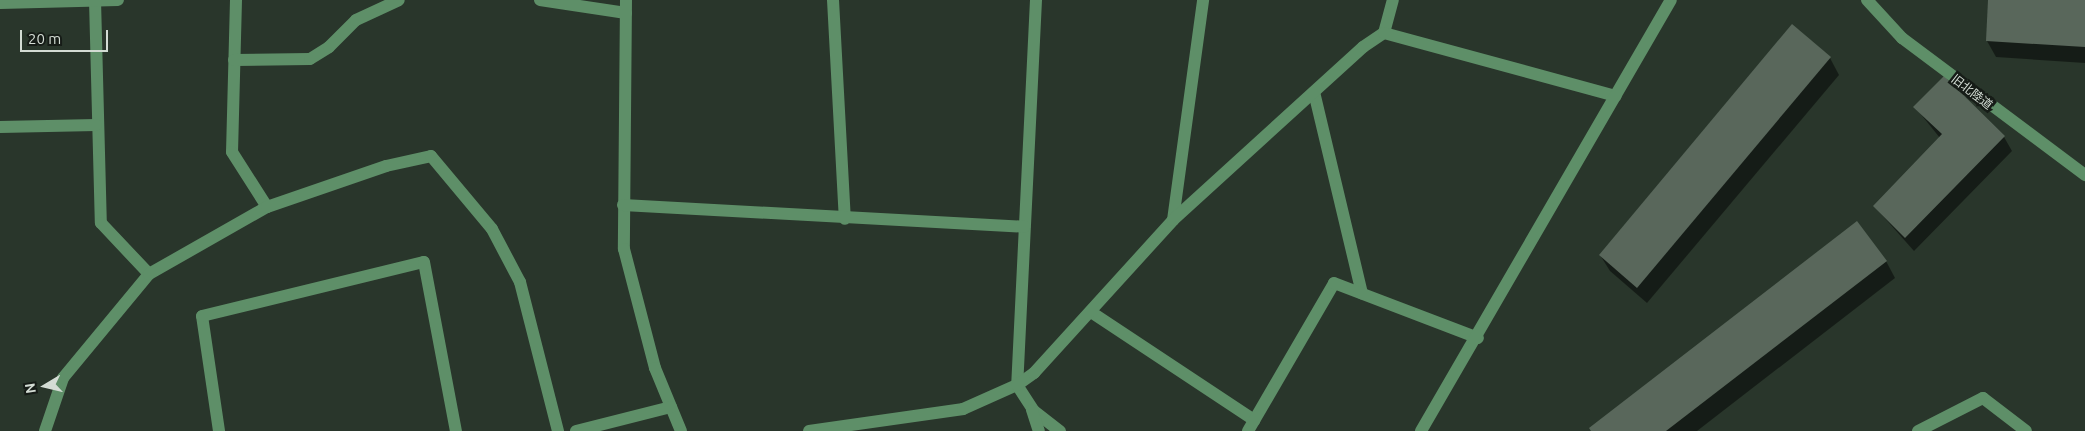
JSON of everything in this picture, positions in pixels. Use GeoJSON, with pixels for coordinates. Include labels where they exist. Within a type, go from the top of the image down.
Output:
{"type":"FeatureCollection","features":[{"type":"Feature","properties":{"kind":"street"},"geometry":{"type":"LineString","coordinates":[[95,0],[96,125],[101,223],[149,274]]}},
{"type":"Feature","properties":{"kind":"street"},"geometry":{"type":"LineString","coordinates":[[0,3],[118,0]]}},
{"type":"Feature","properties":{"kind":"street"},"geometry":{"type":"LineString","coordinates":[[236,0],[232,152],[267,207]]}},
{"type":"Feature","properties":{"kind":"street"},"geometry":{"type":"LineString","coordinates":[[234,60],[310,59],[356,20],[400,0]]}},
{"type":"Feature","properties":{"kind":"street"},"geometry":{"type":"LineString","coordinates":[[540,0],[626,6],[624,249],[655,368],[681,431]]}},
{"type":"Feature","properties":{"kind":"street"},"geometry":{"type":"LineString","coordinates":[[833,0],[845,219]]}},
{"type":"Feature","properties":{"kind":"street"},"geometry":{"type":"LineString","coordinates":[[1036,0],[1017,385],[1030,406],[1039,431]]}},
{"type":"Feature","properties":{"kind":"street"},"geometry":{"type":"LineString","coordinates":[[1173,220],[1203,0]]}},
{"type":"Feature","properties":{"kind":"street"},"geometry":{"type":"LineString","coordinates":[[809,431],[963,409],[1017,385],[1091,312],[1173,220],[1314,92],[1384,33],[1393,0]]}},
{"type":"Feature","properties":{"kind":"street"},"geometry":{"type":"LineString","coordinates":[[1421,431],[1478,338],[1671,0]]}},
{"type":"Feature","properties":{"kind":"street","name":"旧北陸道"},"geometry":{"type":"LineString","coordinates":[[1867,0],[1902,38],[2085,175]]}},
{"type":"Feature","properties":{"kind":"street"},"geometry":{"type":"LineString","coordinates":[[1384,33],[1616,96]]}},
{"type":"Feature","properties":{"kind":"street"},"geometry":{"type":"LineString","coordinates":[[1314,92],[1362,293]]}},
{"type":"Feature","properties":{"kind":"street"},"geometry":{"type":"LineString","coordinates":[[0,127],[96,125]]}},
{"type":"Feature","properties":{"kind":"street"},"geometry":{"type":"LineString","coordinates":[[45,431],[63,378],[149,274],[267,207],[386,166],[432,156],[492,229],[520,282],[558,431]]}},
{"type":"Feature","properties":{"kind":"street"},"geometry":{"type":"LineString","coordinates":[[623,205],[845,219],[1024,227]]}},
{"type":"Feature","properties":{"kind":"street"},"geometry":{"type":"LineString","coordinates":[[219,431],[202,316],[424,262],[456,431]]}},
{"type":"Feature","properties":{"kind":"street"},"geometry":{"type":"LineString","coordinates":[[1091,312],[1251,426],[1334,283],[1478,338]]}},
{"type":"Feature","properties":{"kind":"street"},"geometry":{"type":"LineString","coordinates":[[1918,431],[1983,398],[2026,431]]}},
{"type":"Feature","properties":{"kind":"street"},"geometry":{"type":"LineString","coordinates":[[1030,406],[1060,431]]}},
{"type":"Feature","properties":{"kind":"street"},"geometry":{"type":"LineString","coordinates":[[576,431],[671,408]]}},
{"type":"Feature","properties":{"kind":"building"},"geometry":{"type":"Polygon","coordinates":[[[1988,0],[2085,0],[2085,47],[1986,41],[1988,0]]]}},
{"type":"Feature","properties":{"kind":"building"},"geometry":{"type":"Polygon","coordinates":[[[1792,24],[1831,57],[1637,288],[1599,255],[1792,24]]]}},
{"type":"Feature","properties":{"kind":"building"},"geometry":{"type":"Polygon","coordinates":[[[1944,76],[2005,136],[1905,238],[1873,206],[1942,134],[1913,107],[1944,76]]]}},
{"type":"Feature","properties":{"kind":"building"},"geometry":{"type":"Polygon","coordinates":[[[1857,221],[1887,261],[1666,431],[1591,431],[1589,428],[1857,221]]]}}]}
